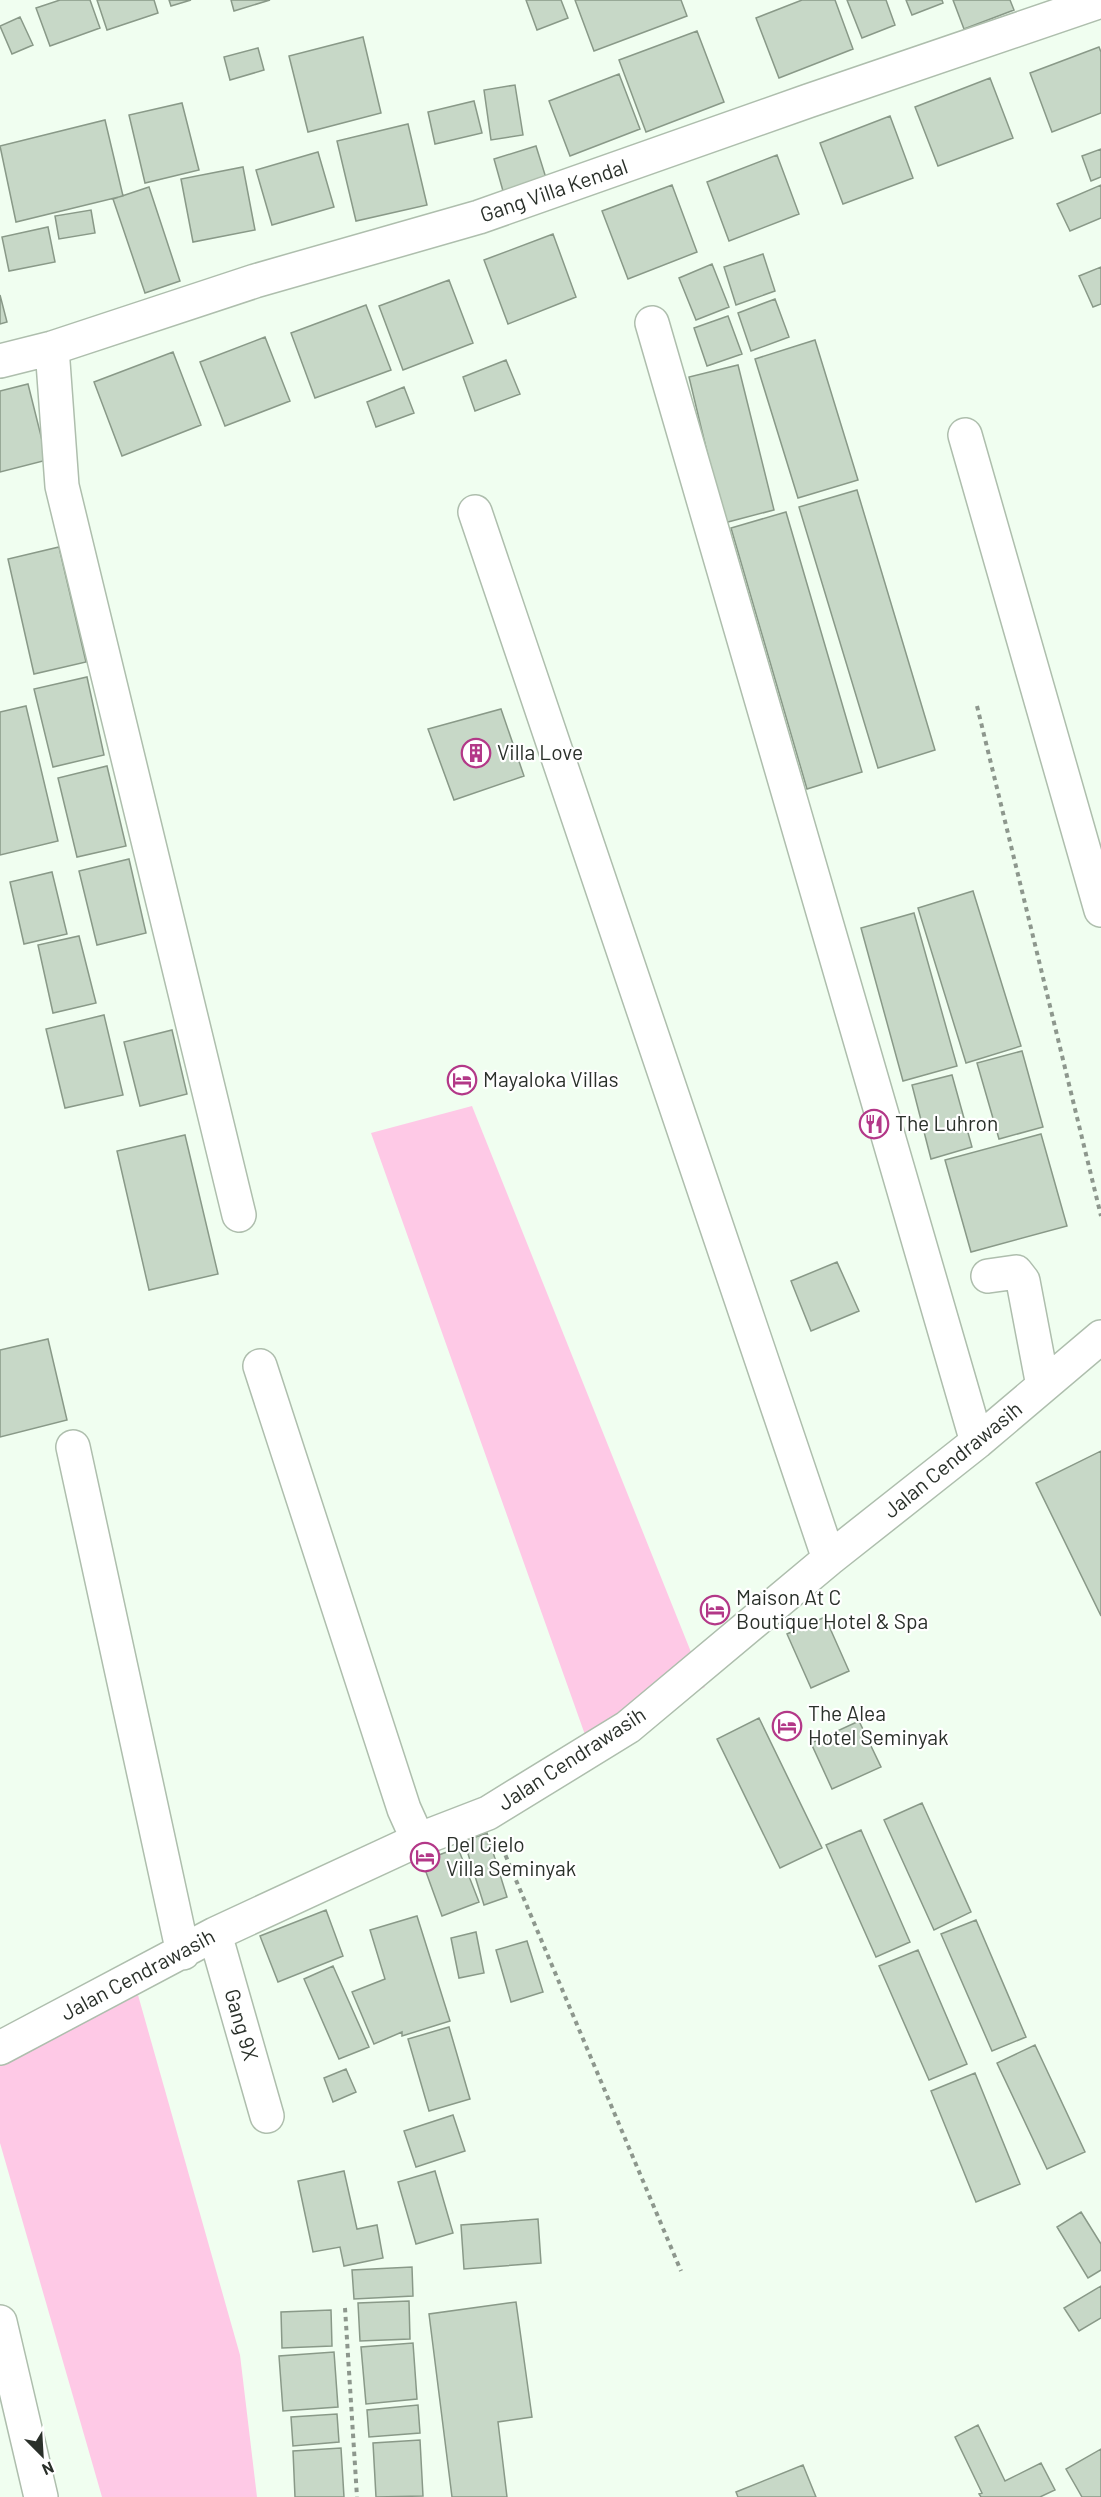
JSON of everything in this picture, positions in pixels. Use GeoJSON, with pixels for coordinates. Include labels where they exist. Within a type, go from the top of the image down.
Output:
{"type":"FeatureCollection","features":[{"type":"Feature","properties":{"kind":"street","name":"Gang Villa Kendal"},"geometry":{"type":"LineString","coordinates":[[0,361],[52,348],[255,281],[479,218],[808,101],[1101,1]]}},
{"type":"Feature","properties":{"kind":"street"},"geometry":{"type":"LineString","coordinates":[[652,323],[977,1442]]}},
{"type":"Feature","properties":{"kind":"street"},"geometry":{"type":"LineString","coordinates":[[52,348],[62,486],[239,1215]]}},
{"type":"Feature","properties":{"kind":"street"},"geometry":{"type":"LineString","coordinates":[[965,435],[1101,910]]}},
{"type":"Feature","properties":{"kind":"street"},"geometry":{"type":"LineString","coordinates":[[475,512],[829,1559]]}},
{"type":"Feature","properties":{"kind":"street"},"geometry":{"type":"LineString","coordinates":[[988,1276],[1016,1272],[1023,1281],[1043,1386]]}},
{"type":"Feature","properties":{"kind":"street","name":"Jalan Cendrawasih"},"geometry":{"type":"LineString","coordinates":[[0,2048],[215,1934],[418,1840],[488,1813],[628,1727],[829,1559],[977,1442],[1101,1337]]}},
{"type":"Feature","properties":{"kind":"street"},"geometry":{"type":"LineString","coordinates":[[260,1366],[404,1809],[418,1840]]}},
{"type":"Feature","properties":{"kind":"street"},"geometry":{"type":"LineString","coordinates":[[73,1447],[183,1953]]}},
{"type":"Feature","properties":{"kind":"street","name":"Gang 9X"},"geometry":{"type":"LineString","coordinates":[[215,1934],[267,2116]]}},
{"type":"Feature","properties":{"kind":"street"},"geometry":{"type":"LineString","coordinates":[[0,2322],[41,2497]]}},
{"type":"Feature","properties":{"kind":"path"},"geometry":{"type":"LineString","coordinates":[[977,706],[1101,1216]]}},
{"type":"Feature","properties":{"kind":"path"},"geometry":{"type":"LineString","coordinates":[[488,1813],[681,2271]]}},
{"type":"Feature","properties":{"kind":"path"},"geometry":{"type":"LineString","coordinates":[[345,2308],[357,2497]]}},
{"type":"Feature","properties":{"kind":"shaded area"},"geometry":{"type":"Polygon","coordinates":[[[472,1106],[705,1687],[589,1746],[371,1133],[472,1106]]]}},
{"type":"Feature","properties":{"kind":"shaded area"},"geometry":{"type":"Polygon","coordinates":[[[138,1995],[240,2355],[257,2497],[102,2497],[0,2143],[0,2066],[138,1995]]]}},
{"type":"Feature","properties":{"kind":"building"},"geometry":{"type":"Polygon","coordinates":[[[60,0],[90,0],[100,28],[50,46],[36,8],[60,0]]]}},
{"type":"Feature","properties":{"kind":"building"},"geometry":{"type":"Polygon","coordinates":[[[97,0],[154,0],[158,13],[107,30],[97,0]]]}},
{"type":"Feature","properties":{"kind":"building"},"geometry":{"type":"Polygon","coordinates":[[[169,0],[191,0],[171,6],[169,0]]]}},
{"type":"Feature","properties":{"kind":"building"},"geometry":{"type":"Polygon","coordinates":[[[231,0],[270,0],[234,11],[231,0]]]}},
{"type":"Feature","properties":{"kind":"building"},"geometry":{"type":"Polygon","coordinates":[[[526,0],[561,0],[568,18],[537,30],[526,0]]]}},
{"type":"Feature","properties":{"kind":"building"},"geometry":{"type":"Polygon","coordinates":[[[575,0],[681,0],[687,16],[594,51],[575,0]]]}},
{"type":"Feature","properties":{"kind":"building"},"geometry":{"type":"Polygon","coordinates":[[[802,0],[835,0],[853,49],[779,78],[756,18],[802,0]]]}},
{"type":"Feature","properties":{"kind":"building"},"geometry":{"type":"Polygon","coordinates":[[[847,0],[886,0],[895,25],[862,38],[847,0]]]}},
{"type":"Feature","properties":{"kind":"building"},"geometry":{"type":"Polygon","coordinates":[[[906,0],[942,0],[943,3],[912,15],[906,0]]]}},
{"type":"Feature","properties":{"kind":"building"},"geometry":{"type":"Polygon","coordinates":[[[953,0],[1010,0],[1014,10],[964,29],[953,0]]]}},
{"type":"Feature","properties":{"kind":"building"},"geometry":{"type":"Polygon","coordinates":[[[20,17],[33,45],[12,54],[0,26],[20,17]]]}},
{"type":"Feature","properties":{"kind":"building"},"geometry":{"type":"Polygon","coordinates":[[[697,31],[724,102],[646,132],[619,60],[697,31]]]}},
{"type":"Feature","properties":{"kind":"building"},"geometry":{"type":"Polygon","coordinates":[[[363,37],[381,113],[308,132],[289,56],[363,37]]]}},
{"type":"Feature","properties":{"kind":"building"},"geometry":{"type":"Polygon","coordinates":[[[1099,47],[1101,52],[1101,113],[1052,132],[1030,73],[1099,47]]]}},
{"type":"Feature","properties":{"kind":"building"},"geometry":{"type":"Polygon","coordinates":[[[258,48],[264,70],[230,80],[224,57],[258,48]]]}},
{"type":"Feature","properties":{"kind":"building"},"geometry":{"type":"Polygon","coordinates":[[[619,74],[640,129],[570,156],[549,101],[619,74]]]}},
{"type":"Feature","properties":{"kind":"building"},"geometry":{"type":"Polygon","coordinates":[[[990,78],[1013,138],[938,166],[915,107],[990,78]]]}},
{"type":"Feature","properties":{"kind":"building"},"geometry":{"type":"Polygon","coordinates":[[[515,85],[523,135],[491,140],[484,90],[515,85]]]}},
{"type":"Feature","properties":{"kind":"building"},"geometry":{"type":"Polygon","coordinates":[[[474,101],[482,133],[435,144],[428,112],[474,101]]]}},
{"type":"Feature","properties":{"kind":"building"},"geometry":{"type":"Polygon","coordinates":[[[182,103],[199,170],[145,183],[129,115],[182,103]]]}},
{"type":"Feature","properties":{"kind":"building"},"geometry":{"type":"Polygon","coordinates":[[[890,116],[913,178],[843,204],[820,143],[890,116]]]}},
{"type":"Feature","properties":{"kind":"building"},"geometry":{"type":"Polygon","coordinates":[[[105,120],[123,196],[16,222],[0,146],[105,120]]]}},
{"type":"Feature","properties":{"kind":"building"},"geometry":{"type":"Polygon","coordinates":[[[408,124],[427,205],[356,221],[337,141],[408,124]]]}},
{"type":"Feature","properties":{"kind":"building"},"geometry":{"type":"Polygon","coordinates":[[[536,146],[546,178],[503,191],[494,159],[536,146]]]}},
{"type":"Feature","properties":{"kind":"building"},"geometry":{"type":"Polygon","coordinates":[[[1101,149],[1101,177],[1091,181],[1082,156],[1101,149]]]}},
{"type":"Feature","properties":{"kind":"building"},"geometry":{"type":"Polygon","coordinates":[[[318,152],[334,207],[272,225],[256,170],[318,152]]]}},
{"type":"Feature","properties":{"kind":"building"},"geometry":{"type":"Polygon","coordinates":[[[777,155],[799,214],[729,241],[707,182],[777,155]]]}},
{"type":"Feature","properties":{"kind":"building"},"geometry":{"type":"Polygon","coordinates":[[[243,167],[255,230],[193,242],[181,179],[243,167]]]}},
{"type":"Feature","properties":{"kind":"building"},"geometry":{"type":"Polygon","coordinates":[[[672,185],[697,252],[628,279],[602,211],[672,185]]]}},
{"type":"Feature","properties":{"kind":"building"},"geometry":{"type":"Polygon","coordinates":[[[1101,185],[1101,218],[1070,231],[1057,204],[1101,185]]]}},
{"type":"Feature","properties":{"kind":"building"},"geometry":{"type":"Polygon","coordinates":[[[149,187],[180,281],[145,293],[113,199],[149,187]]]}},
{"type":"Feature","properties":{"kind":"building"},"geometry":{"type":"Polygon","coordinates":[[[91,210],[95,233],[59,239],[55,216],[91,210]]]}},
{"type":"Feature","properties":{"kind":"building"},"geometry":{"type":"Polygon","coordinates":[[[48,227],[55,262],[9,271],[2,237],[48,227]]]}},
{"type":"Feature","properties":{"kind":"building"},"geometry":{"type":"Polygon","coordinates":[[[553,234],[576,297],[508,324],[484,260],[553,234]]]}},
{"type":"Feature","properties":{"kind":"building"},"geometry":{"type":"Polygon","coordinates":[[[763,254],[775,291],[736,305],[724,267],[763,254]]]}},
{"type":"Feature","properties":{"kind":"building"},"geometry":{"type":"Polygon","coordinates":[[[712,264],[729,307],[696,320],[679,278],[712,264]]]}},
{"type":"Feature","properties":{"kind":"building"},"geometry":{"type":"Polygon","coordinates":[[[1101,267],[1101,304],[1093,307],[1079,276],[1101,267]]]}},
{"type":"Feature","properties":{"kind":"building"},"geometry":{"type":"Polygon","coordinates":[[[449,280],[473,343],[403,370],[379,306],[449,280]]]}},
{"type":"Feature","properties":{"kind":"building"},"geometry":{"type":"Polygon","coordinates":[[[0,295],[7,322],[0,324],[0,295]]]}},
{"type":"Feature","properties":{"kind":"building"},"geometry":{"type":"Polygon","coordinates":[[[775,299],[789,337],[751,351],[738,313],[775,299]]]}},
{"type":"Feature","properties":{"kind":"building"},"geometry":{"type":"Polygon","coordinates":[[[366,305],[391,370],[315,398],[291,333],[366,305]]]}},
{"type":"Feature","properties":{"kind":"building"},"geometry":{"type":"Polygon","coordinates":[[[728,316],[742,354],[707,366],[694,328],[728,316]]]}},
{"type":"Feature","properties":{"kind":"building"},"geometry":{"type":"Polygon","coordinates":[[[265,337],[290,401],[225,426],[200,362],[265,337]]]}},
{"type":"Feature","properties":{"kind":"building"},"geometry":{"type":"Polygon","coordinates":[[[815,340],[858,480],[798,498],[755,359],[815,340]]]}},
{"type":"Feature","properties":{"kind":"building"},"geometry":{"type":"Polygon","coordinates":[[[173,352],[201,425],[122,456],[94,382],[173,352]]]}},
{"type":"Feature","properties":{"kind":"building"},"geometry":{"type":"Polygon","coordinates":[[[506,360],[520,394],[475,411],[463,377],[506,360]]]}},
{"type":"Feature","properties":{"kind":"building"},"geometry":{"type":"Polygon","coordinates":[[[738,365],[774,510],[724,523],[689,377],[738,365]]]}},
{"type":"Feature","properties":{"kind":"building"},"geometry":{"type":"Polygon","coordinates":[[[28,384],[47,460],[0,472],[0,391],[28,384]]]}},
{"type":"Feature","properties":{"kind":"building"},"geometry":{"type":"Polygon","coordinates":[[[404,387],[414,413],[376,427],[367,402],[404,387]]]}},
{"type":"Feature","properties":{"kind":"building"},"geometry":{"type":"Polygon","coordinates":[[[857,490],[935,750],[878,768],[799,507],[857,490]]]}},
{"type":"Feature","properties":{"kind":"building"},"geometry":{"type":"Polygon","coordinates":[[[786,512],[862,772],[807,789],[731,528],[786,512]]]}},
{"type":"Feature","properties":{"kind":"building"},"geometry":{"type":"Polygon","coordinates":[[[59,547],[86,662],[34,674],[8,559],[59,547]]]}},
{"type":"Feature","properties":{"kind":"building"},"geometry":{"type":"Polygon","coordinates":[[[87,677],[104,755],[53,767],[34,689],[87,677]]]}},
{"type":"Feature","properties":{"kind":"building"},"geometry":{"type":"Polygon","coordinates":[[[26,706],[58,841],[0,855],[0,712],[26,706]]]}},
{"type":"Feature","properties":{"kind":"building","name":"Villa Love"},"geometry":{"type":"Polygon","coordinates":[[[501,709],[524,776],[454,800],[428,729],[501,709]]]}},
{"type":"Feature","properties":{"kind":"building"},"geometry":{"type":"Polygon","coordinates":[[[107,766],[126,846],[77,857],[58,778],[107,766]]]}},
{"type":"Feature","properties":{"kind":"building"},"geometry":{"type":"Polygon","coordinates":[[[129,859],[146,933],[97,945],[79,871],[129,859]]]}},
{"type":"Feature","properties":{"kind":"building"},"geometry":{"type":"Polygon","coordinates":[[[52,872],[67,934],[24,944],[10,882],[52,872]]]}},
{"type":"Feature","properties":{"kind":"building"},"geometry":{"type":"Polygon","coordinates":[[[973,891],[1021,1046],[966,1063],[918,908],[973,891]]]}},
{"type":"Feature","properties":{"kind":"building"},"geometry":{"type":"Polygon","coordinates":[[[914,913],[957,1066],[903,1081],[861,928],[914,913]]]}},
{"type":"Feature","properties":{"kind":"building"},"geometry":{"type":"Polygon","coordinates":[[[79,936],[96,1003],[53,1013],[38,945],[79,936]]]}},
{"type":"Feature","properties":{"kind":"building"},"geometry":{"type":"Polygon","coordinates":[[[104,1015],[123,1095],[65,1108],[46,1029],[104,1015]]]}},
{"type":"Feature","properties":{"kind":"building"},"geometry":{"type":"Polygon","coordinates":[[[172,1030],[187,1094],[140,1106],[124,1042],[172,1030]]]}},
{"type":"Feature","properties":{"kind":"building"},"geometry":{"type":"Polygon","coordinates":[[[1022,1051],[1043,1127],[999,1139],[977,1063],[1022,1051]]]}},
{"type":"Feature","properties":{"kind":"building"},"geometry":{"type":"Polygon","coordinates":[[[952,1075],[972,1147],[931,1159],[912,1085],[952,1075]]]}},
{"type":"Feature","properties":{"kind":"building"},"geometry":{"type":"Polygon","coordinates":[[[1041,1134],[1067,1226],[971,1252],[945,1160],[1041,1134]]]}},
{"type":"Feature","properties":{"kind":"building"},"geometry":{"type":"Polygon","coordinates":[[[185,1135],[218,1274],[149,1290],[117,1151],[185,1135]]]}},
{"type":"Feature","properties":{"kind":"building"},"geometry":{"type":"Polygon","coordinates":[[[837,1262],[859,1311],[811,1331],[791,1281],[837,1262]]]}},
{"type":"Feature","properties":{"kind":"building"},"geometry":{"type":"Polygon","coordinates":[[[48,1339],[67,1420],[0,1437],[0,1350],[48,1339]]]}},
{"type":"Feature","properties":{"kind":"building"},"geometry":{"type":"Polygon","coordinates":[[[1101,1451],[1101,1616],[1036,1483],[1101,1451]]]}},
{"type":"Feature","properties":{"kind":"building"},"geometry":{"type":"Polygon","coordinates":[[[825,1617],[849,1671],[811,1688],[787,1634],[825,1617]]]}},
{"type":"Feature","properties":{"kind":"building"},"geometry":{"type":"Polygon","coordinates":[[[759,1718],[822,1848],[780,1868],[717,1739],[759,1718]]]}},
{"type":"Feature","properties":{"kind":"building"},"geometry":{"type":"Polygon","coordinates":[[[859,1721],[881,1767],[832,1789],[811,1743],[859,1721]]]}},
{"type":"Feature","properties":{"kind":"building"},"geometry":{"type":"Polygon","coordinates":[[[922,1803],[971,1912],[934,1930],[884,1820],[922,1803]]]}},
{"type":"Feature","properties":{"kind":"building"},"geometry":{"type":"Polygon","coordinates":[[[861,1830],[910,1942],[876,1957],[826,1845],[861,1830]]]}},
{"type":"Feature","properties":{"kind":"building"},"geometry":{"type":"Polygon","coordinates":[[[487,1833],[507,1897],[484,1905],[464,1841],[487,1833]]]}},
{"type":"Feature","properties":{"kind":"building"},"geometry":{"type":"Polygon","coordinates":[[[458,1848],[479,1902],[442,1916],[422,1861],[458,1848]]]}},
{"type":"Feature","properties":{"kind":"building"},"geometry":{"type":"Polygon","coordinates":[[[326,1910],[343,1956],[278,1982],[260,1936],[326,1910]]]}},
{"type":"Feature","properties":{"kind":"building"},"geometry":{"type":"Polygon","coordinates":[[[417,1916],[450,2021],[402,2036],[402,2032],[374,2044],[352,1992],[385,1979],[370,1930],[417,1916]]]}},
{"type":"Feature","properties":{"kind":"building"},"geometry":{"type":"Polygon","coordinates":[[[976,1920],[1026,2037],[992,2051],[941,1934],[976,1920]]]}},
{"type":"Feature","properties":{"kind":"building"},"geometry":{"type":"Polygon","coordinates":[[[476,1932],[484,1973],[459,1978],[451,1938],[476,1932]]]}},
{"type":"Feature","properties":{"kind":"building"},"geometry":{"type":"Polygon","coordinates":[[[527,1941],[543,1992],[511,2002],[496,1950],[527,1941]]]}},
{"type":"Feature","properties":{"kind":"building"},"geometry":{"type":"Polygon","coordinates":[[[918,1950],[967,2064],[929,2080],[879,1966],[918,1950]]]}},
{"type":"Feature","properties":{"kind":"building"},"geometry":{"type":"Polygon","coordinates":[[[333,1966],[369,2047],[339,2059],[304,1979],[333,1966]]]}},
{"type":"Feature","properties":{"kind":"building"},"geometry":{"type":"Polygon","coordinates":[[[449,2027],[470,2099],[429,2111],[408,2039],[449,2027]]]}},
{"type":"Feature","properties":{"kind":"building"},"geometry":{"type":"Polygon","coordinates":[[[1035,2045],[1085,2152],[1047,2169],[997,2063],[1035,2045]]]}},
{"type":"Feature","properties":{"kind":"building"},"geometry":{"type":"Polygon","coordinates":[[[346,2069],[356,2092],[333,2102],[324,2078],[346,2069]]]}},
{"type":"Feature","properties":{"kind":"building"},"geometry":{"type":"Polygon","coordinates":[[[975,2073],[1020,2184],[976,2202],[931,2091],[975,2073]]]}},
{"type":"Feature","properties":{"kind":"building"},"geometry":{"type":"Polygon","coordinates":[[[453,2115],[465,2151],[416,2167],[404,2131],[453,2115]]]}},
{"type":"Feature","properties":{"kind":"building"},"geometry":{"type":"Polygon","coordinates":[[[344,2171],[357,2229],[377,2225],[383,2258],[344,2266],[340,2247],[313,2252],[298,2181],[344,2171]]]}},
{"type":"Feature","properties":{"kind":"building"},"geometry":{"type":"Polygon","coordinates":[[[435,2171],[453,2233],[416,2244],[398,2182],[435,2171]]]}},
{"type":"Feature","properties":{"kind":"building"},"geometry":{"type":"Polygon","coordinates":[[[1081,2212],[1101,2244],[1101,2270],[1088,2278],[1057,2227],[1081,2212]]]}},
{"type":"Feature","properties":{"kind":"building"},"geometry":{"type":"Polygon","coordinates":[[[538,2219],[541,2263],[464,2269],[461,2225],[538,2219]]]}},
{"type":"Feature","properties":{"kind":"building"},"geometry":{"type":"Polygon","coordinates":[[[412,2267],[413,2296],[354,2299],[352,2270],[412,2267]]]}},
{"type":"Feature","properties":{"kind":"building"},"geometry":{"type":"Polygon","coordinates":[[[1101,2286],[1101,2318],[1079,2331],[1064,2308],[1101,2286]]]}},
{"type":"Feature","properties":{"kind":"building"},"geometry":{"type":"Polygon","coordinates":[[[409,2301],[410,2339],[360,2341],[358,2303],[409,2301]]]}},
{"type":"Feature","properties":{"kind":"building"},"geometry":{"type":"Polygon","coordinates":[[[516,2302],[532,2417],[498,2422],[507,2497],[452,2497],[429,2314],[516,2302]]]}},
{"type":"Feature","properties":{"kind":"building"},"geometry":{"type":"Polygon","coordinates":[[[331,2310],[332,2346],[282,2348],[281,2312],[331,2310]]]}},
{"type":"Feature","properties":{"kind":"building"},"geometry":{"type":"Polygon","coordinates":[[[413,2343],[417,2399],[366,2404],[361,2347],[413,2343]]]}},
{"type":"Feature","properties":{"kind":"building"},"geometry":{"type":"Polygon","coordinates":[[[334,2352],[338,2407],[283,2411],[279,2356],[334,2352]]]}},
{"type":"Feature","properties":{"kind":"building"},"geometry":{"type":"Polygon","coordinates":[[[418,2405],[420,2433],[369,2437],[367,2410],[418,2405]]]}},
{"type":"Feature","properties":{"kind":"building"},"geometry":{"type":"Polygon","coordinates":[[[337,2414],[339,2442],[293,2446],[291,2417],[337,2414]]]}},
{"type":"Feature","properties":{"kind":"building"},"geometry":{"type":"Polygon","coordinates":[[[978,2425],[1005,2481],[1041,2463],[1055,2490],[1040,2497],[981,2497],[979,2494],[982,2493],[955,2437],[978,2425]]]}},
{"type":"Feature","properties":{"kind":"building"},"geometry":{"type":"Polygon","coordinates":[[[420,2440],[423,2496],[376,2497],[373,2443],[420,2440]]]}},
{"type":"Feature","properties":{"kind":"building"},"geometry":{"type":"Polygon","coordinates":[[[341,2448],[344,2497],[295,2497],[293,2451],[341,2448]]]}},
{"type":"Feature","properties":{"kind":"building"},"geometry":{"type":"Polygon","coordinates":[[[1101,2449],[1101,2497],[1082,2497],[1066,2469],[1101,2449]]]}},
{"type":"Feature","properties":{"kind":"building"},"geometry":{"type":"Polygon","coordinates":[[[803,2465],[816,2497],[738,2497],[736,2492],[803,2465]]]}},
{"type":"Feature","properties":{"kind":"place","name":"Villa Love"},"geometry":{"type":"Point","coordinates":[476,753]}},
{"type":"Feature","properties":{"kind":"place","name":"Mayaloka Villas"},"geometry":{"type":"Point","coordinates":[462,1080]}},
{"type":"Feature","properties":{"kind":"place","name":"The Luhron"},"geometry":{"type":"Point","coordinates":[874,1124]}},
{"type":"Feature","properties":{"kind":"place","name":"Maison At C Boutique Hotel & Spa"},"geometry":{"type":"Point","coordinates":[715,1610]}},
{"type":"Feature","properties":{"kind":"place","name":"The Alea Hotel Seminyak"},"geometry":{"type":"Point","coordinates":[787,1726]}},
{"type":"Feature","properties":{"kind":"place","name":"Del Cielo Villa Seminyak"},"geometry":{"type":"Point","coordinates":[425,1857]}}]}
